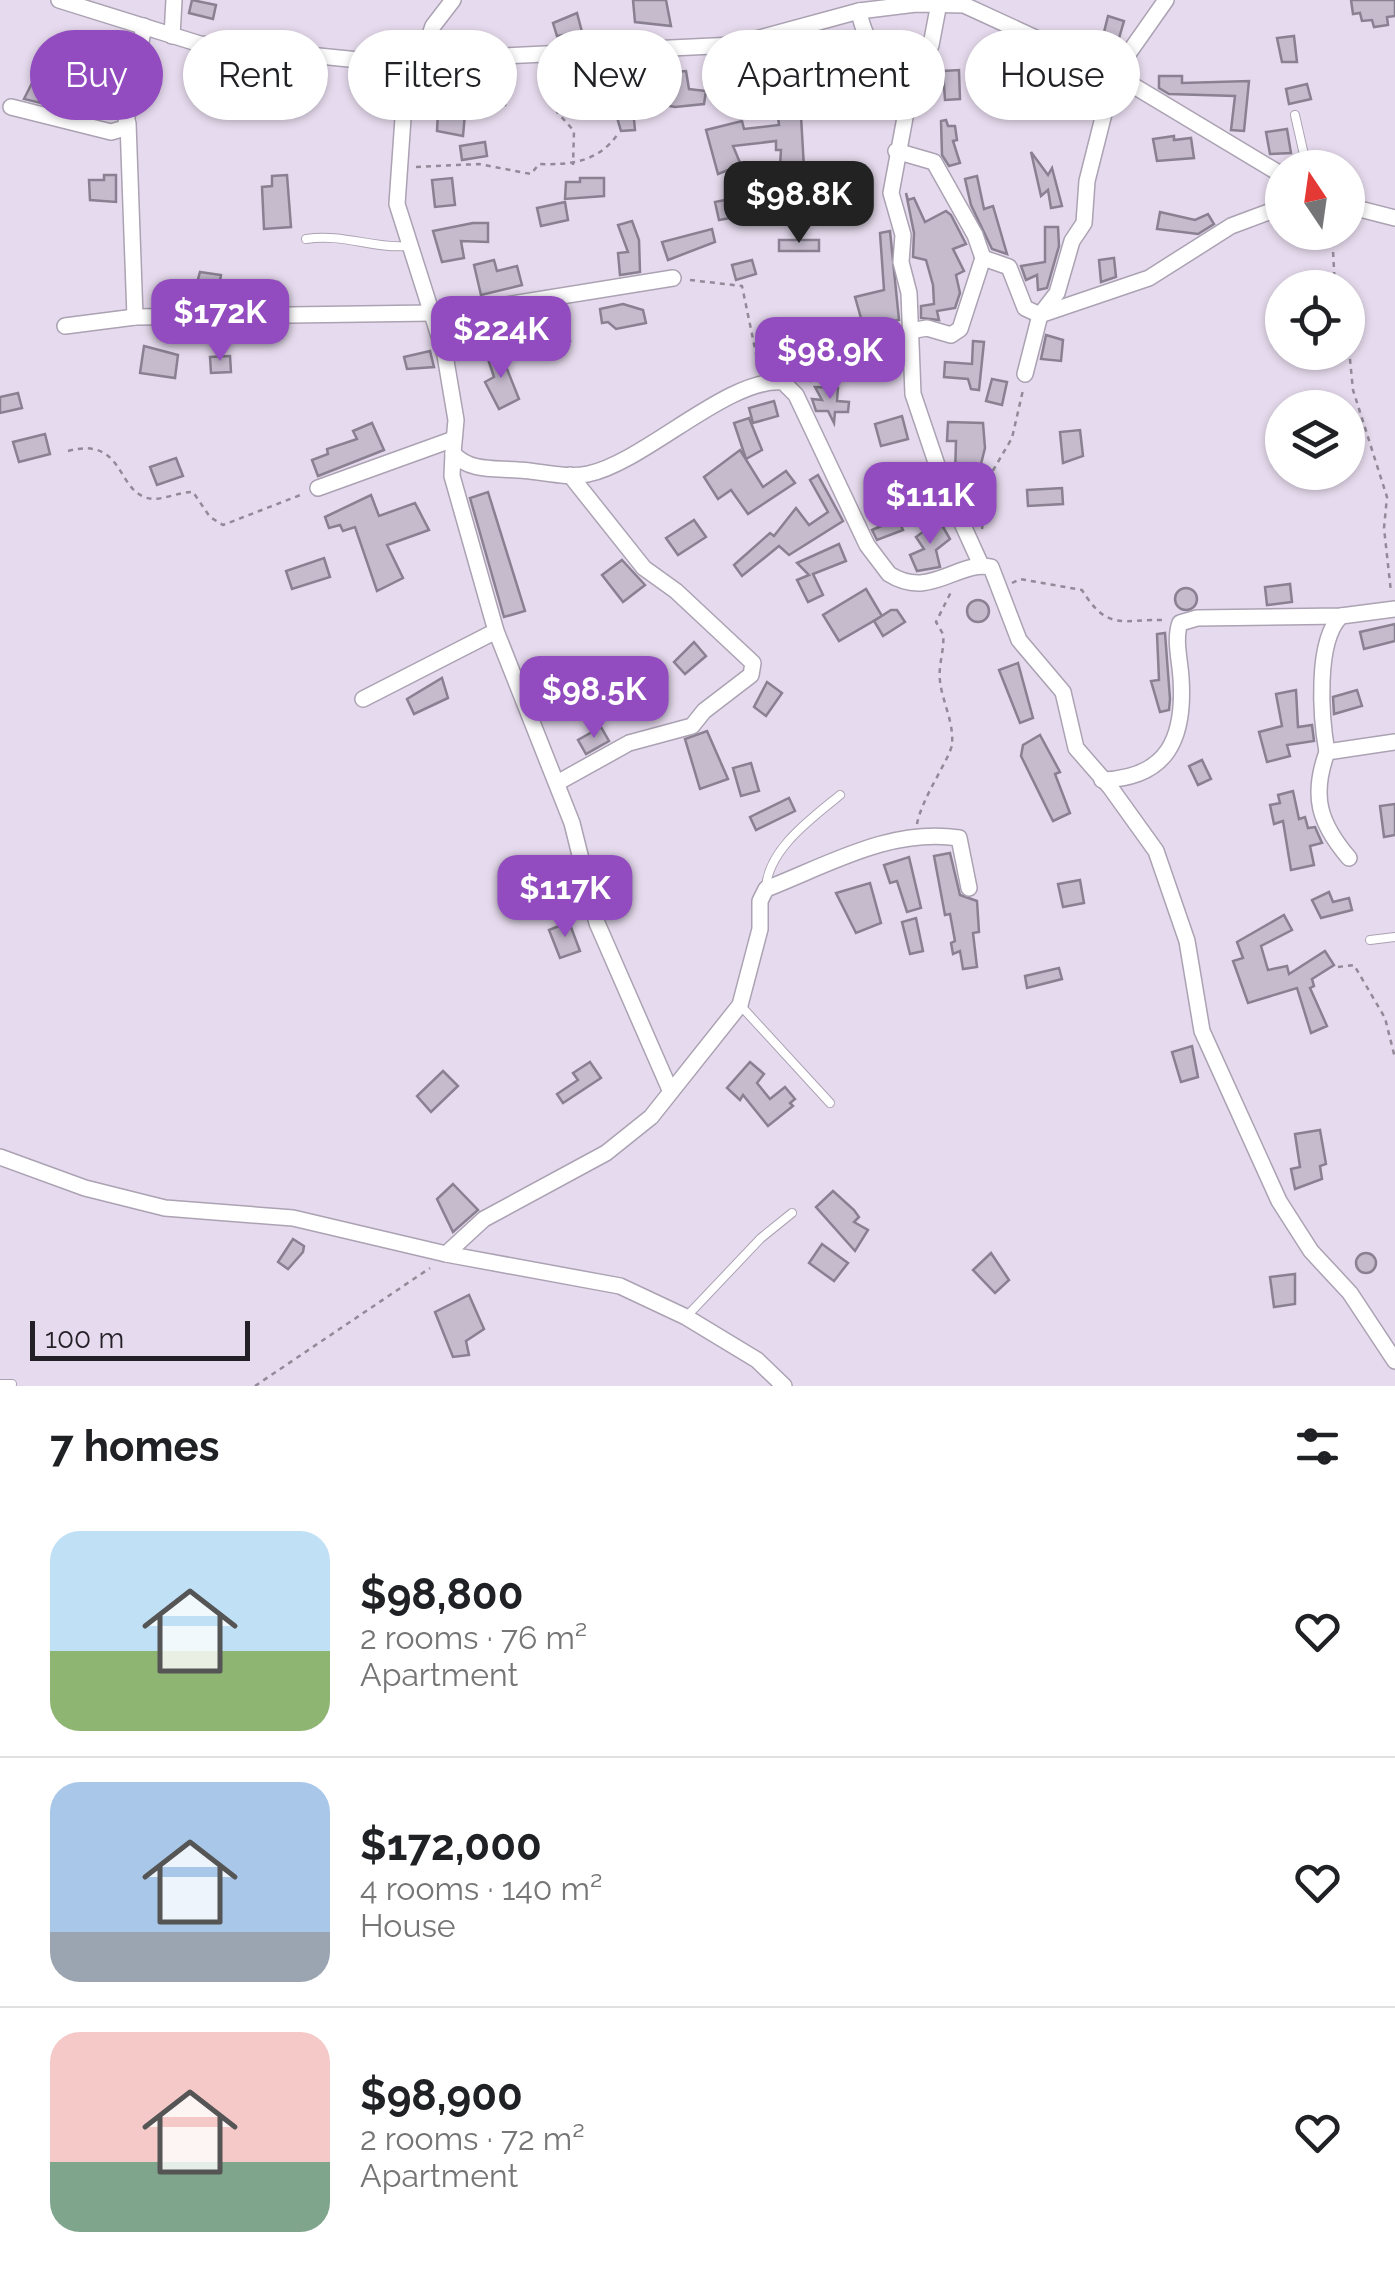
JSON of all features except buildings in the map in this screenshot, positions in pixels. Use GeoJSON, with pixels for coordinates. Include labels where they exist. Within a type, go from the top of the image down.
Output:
{"type":"FeatureCollection","features":[{"type":"Feature","properties":{"kind":"street"},"geometry":{"type":"LineString","coordinates":[[58,0],[172,36],[291,56],[348,58]]}},
{"type":"Feature","properties":{"kind":"street"},"geometry":{"type":"LineString","coordinates":[[172,36],[174,0]]}},
{"type":"Feature","properties":{"kind":"street"},"geometry":{"type":"LineString","coordinates":[[431,30],[453,0]]}},
{"type":"Feature","properties":{"kind":"street"},"geometry":{"type":"LineString","coordinates":[[1140,37],[1166,0]]}},
{"type":"Feature","properties":{"kind":"street"},"geometry":{"type":"LineString","coordinates":[[791,30],[859,11],[963,2],[1022,30]]}},
{"type":"Feature","properties":{"kind":"street"},"geometry":{"type":"LineString","coordinates":[[932,30],[939,3]]}},
{"type":"Feature","properties":{"kind":"street"},"geometry":{"type":"LineString","coordinates":[[859,11],[865,30]]}},
{"type":"Feature","properties":{"kind":"street"},"geometry":{"type":"LineString","coordinates":[[135,318],[128,123],[144,26]]}},
{"type":"Feature","properties":{"kind":"street"},"geometry":{"type":"LineString","coordinates":[[1140,90],[1265,165]]}},
{"type":"Feature","properties":{"kind":"street"},"geometry":{"type":"LineString","coordinates":[[11,106],[111,132],[128,123]]}},
{"type":"Feature","properties":{"kind":"street"},"geometry":{"type":"LineString","coordinates":[[406,120],[397,204],[435,318],[454,402],[452,476],[496,631],[557,782],[597,923],[670,1090]]}},
{"type":"Feature","properties":{"kind":"street"},"geometry":{"type":"LineString","coordinates":[[903,120],[891,194],[903,235],[901,262],[909,293],[914,394],[941,478],[981,566]]}},
{"type":"Feature","properties":{"kind":"street"},"geometry":{"type":"LineString","coordinates":[[1025,374],[1040,315],[1057,293],[1072,241],[1084,224],[1087,181],[1102,120]]}},
{"type":"Feature","properties":{"kind":"street"},"geometry":{"type":"LineString","coordinates":[[896,151],[934,162],[976,235],[983,258],[960,329],[951,335],[928,328],[910,331]]}},
{"type":"Feature","properties":{"kind":"street"},"geometry":{"type":"LineString","coordinates":[[1365,210],[1395,218]]}},
{"type":"Feature","properties":{"kind":"street"},"geometry":{"type":"LineString","coordinates":[[983,258],[1009,266],[1025,308],[1040,315],[1148,278],[1231,226],[1265,213]]}},
{"type":"Feature","properties":{"kind":"street"},"geometry":{"type":"LineString","coordinates":[[65,326],[135,318],[435,318],[673,278]]}},
{"type":"Feature","properties":{"kind":"street"},"geometry":{"type":"LineString","coordinates":[[452,446],[468,465],[584,476],[622,461],[699,414],[768,383],[783,382],[796,395],[867,545],[883,567],[907,581],[933,583],[981,566],[991,567],[1020,640],[1063,692],[1076,748],[1156,851],[1187,941],[1202,1031],[1279,1201],[1311,1251],[1350,1293],[1395,1361]]}},
{"type":"Feature","properties":{"kind":"street"},"geometry":{"type":"LineString","coordinates":[[318,488],[452,446]]}},
{"type":"Feature","properties":{"kind":"street"},"geometry":{"type":"LineString","coordinates":[[557,782],[629,742],[692,726],[704,711],[750,675],[753,663],[676,591],[644,568],[570,476]]}},
{"type":"Feature","properties":{"kind":"street"},"geometry":{"type":"LineString","coordinates":[[1102,780],[1139,774],[1164,760],[1174,745],[1182,700],[1180,623],[1197,618],[1341,616],[1393,609]]}},
{"type":"Feature","properties":{"kind":"street"},"geometry":{"type":"LineString","coordinates":[[1341,616],[1332,625],[1326,650],[1320,718],[1327,752],[1318,778],[1326,832],[1349,858]]}},
{"type":"Feature","properties":{"kind":"street"},"geometry":{"type":"LineString","coordinates":[[363,699],[496,631]]}},
{"type":"Feature","properties":{"kind":"street"},"geometry":{"type":"LineString","coordinates":[[1327,752],[1395,742]]}},
{"type":"Feature","properties":{"kind":"street"},"geometry":{"type":"LineString","coordinates":[[446,1254],[494,1213],[634,1134],[740,1005],[760,929],[760,901],[766,889],[882,841],[910,835],[960,838],[969,888]]}},
{"type":"Feature","properties":{"kind":"street"},"geometry":{"type":"LineString","coordinates":[[0,1157],[84,1188],[166,1208],[293,1218],[446,1254],[620,1286],[686,1317],[757,1360],[784,1386]]}},
{"type":"Feature","properties":{"kind":"lane"},"geometry":{"type":"LineString","coordinates":[[1295,114],[1303,150]]}},
{"type":"Feature","properties":{"kind":"lane"},"geometry":{"type":"LineString","coordinates":[[306,239],[337,235],[386,248],[408,246]]}},
{"type":"Feature","properties":{"kind":"lane"},"geometry":{"type":"LineString","coordinates":[[766,889],[771,865],[808,821],[840,795]]}},
{"type":"Feature","properties":{"kind":"lane"},"geometry":{"type":"LineString","coordinates":[[1370,940],[1395,937]]}},
{"type":"Feature","properties":{"kind":"lane"},"geometry":{"type":"LineString","coordinates":[[740,1005],[830,1103]]}},
{"type":"Feature","properties":{"kind":"lane"},"geometry":{"type":"LineString","coordinates":[[686,1317],[749,1250],[792,1213]]}},
{"type":"Feature","properties":{"kind":"lane"},"geometry":{"type":"LineString","coordinates":[[0,1384],[12,1384]]}},
{"type":"Feature","properties":{"kind":"path"},"geometry":{"type":"LineString","coordinates":[[564,120],[574,131],[573,165]]}},
{"type":"Feature","properties":{"kind":"path"},"geometry":{"type":"LineString","coordinates":[[400,168],[479,164],[531,174],[539,164],[573,165],[608,148],[618,134]]}},
{"type":"Feature","properties":{"kind":"path"},"geometry":{"type":"LineString","coordinates":[[673,278],[742,286],[768,383],[821,340],[846,328],[888,325],[910,331]]}},
{"type":"Feature","properties":{"kind":"path"},"geometry":{"type":"LineString","coordinates":[[1350,370],[1352,390],[1387,498],[1384,528],[1393,609]]}},
{"type":"Feature","properties":{"kind":"path"},"geometry":{"type":"LineString","coordinates":[[982,532],[988,479],[1016,427],[1025,374]]}},
{"type":"Feature","properties":{"kind":"path"},"geometry":{"type":"LineString","coordinates":[[68,451],[93,447],[103,452],[134,488],[153,498],[193,492],[210,516],[223,525],[318,488]]}},
{"type":"Feature","properties":{"kind":"path"},"geometry":{"type":"LineString","coordinates":[[910,835],[915,830],[920,804],[952,746],[946,696],[940,686],[938,652],[943,634],[936,622],[958,575]]}},
{"type":"Feature","properties":{"kind":"path"},"geometry":{"type":"LineString","coordinates":[[1002,588],[1020,579],[1082,590],[1095,611],[1110,622],[1180,623]]}},
{"type":"Feature","properties":{"kind":"path"},"geometry":{"type":"LineString","coordinates":[[1338,967],[1354,965],[1385,1018],[1395,1058]]}},
{"type":"Feature","properties":{"kind":"path"},"geometry":{"type":"LineString","coordinates":[[255,1386],[406,1288],[446,1254]]}}]}
